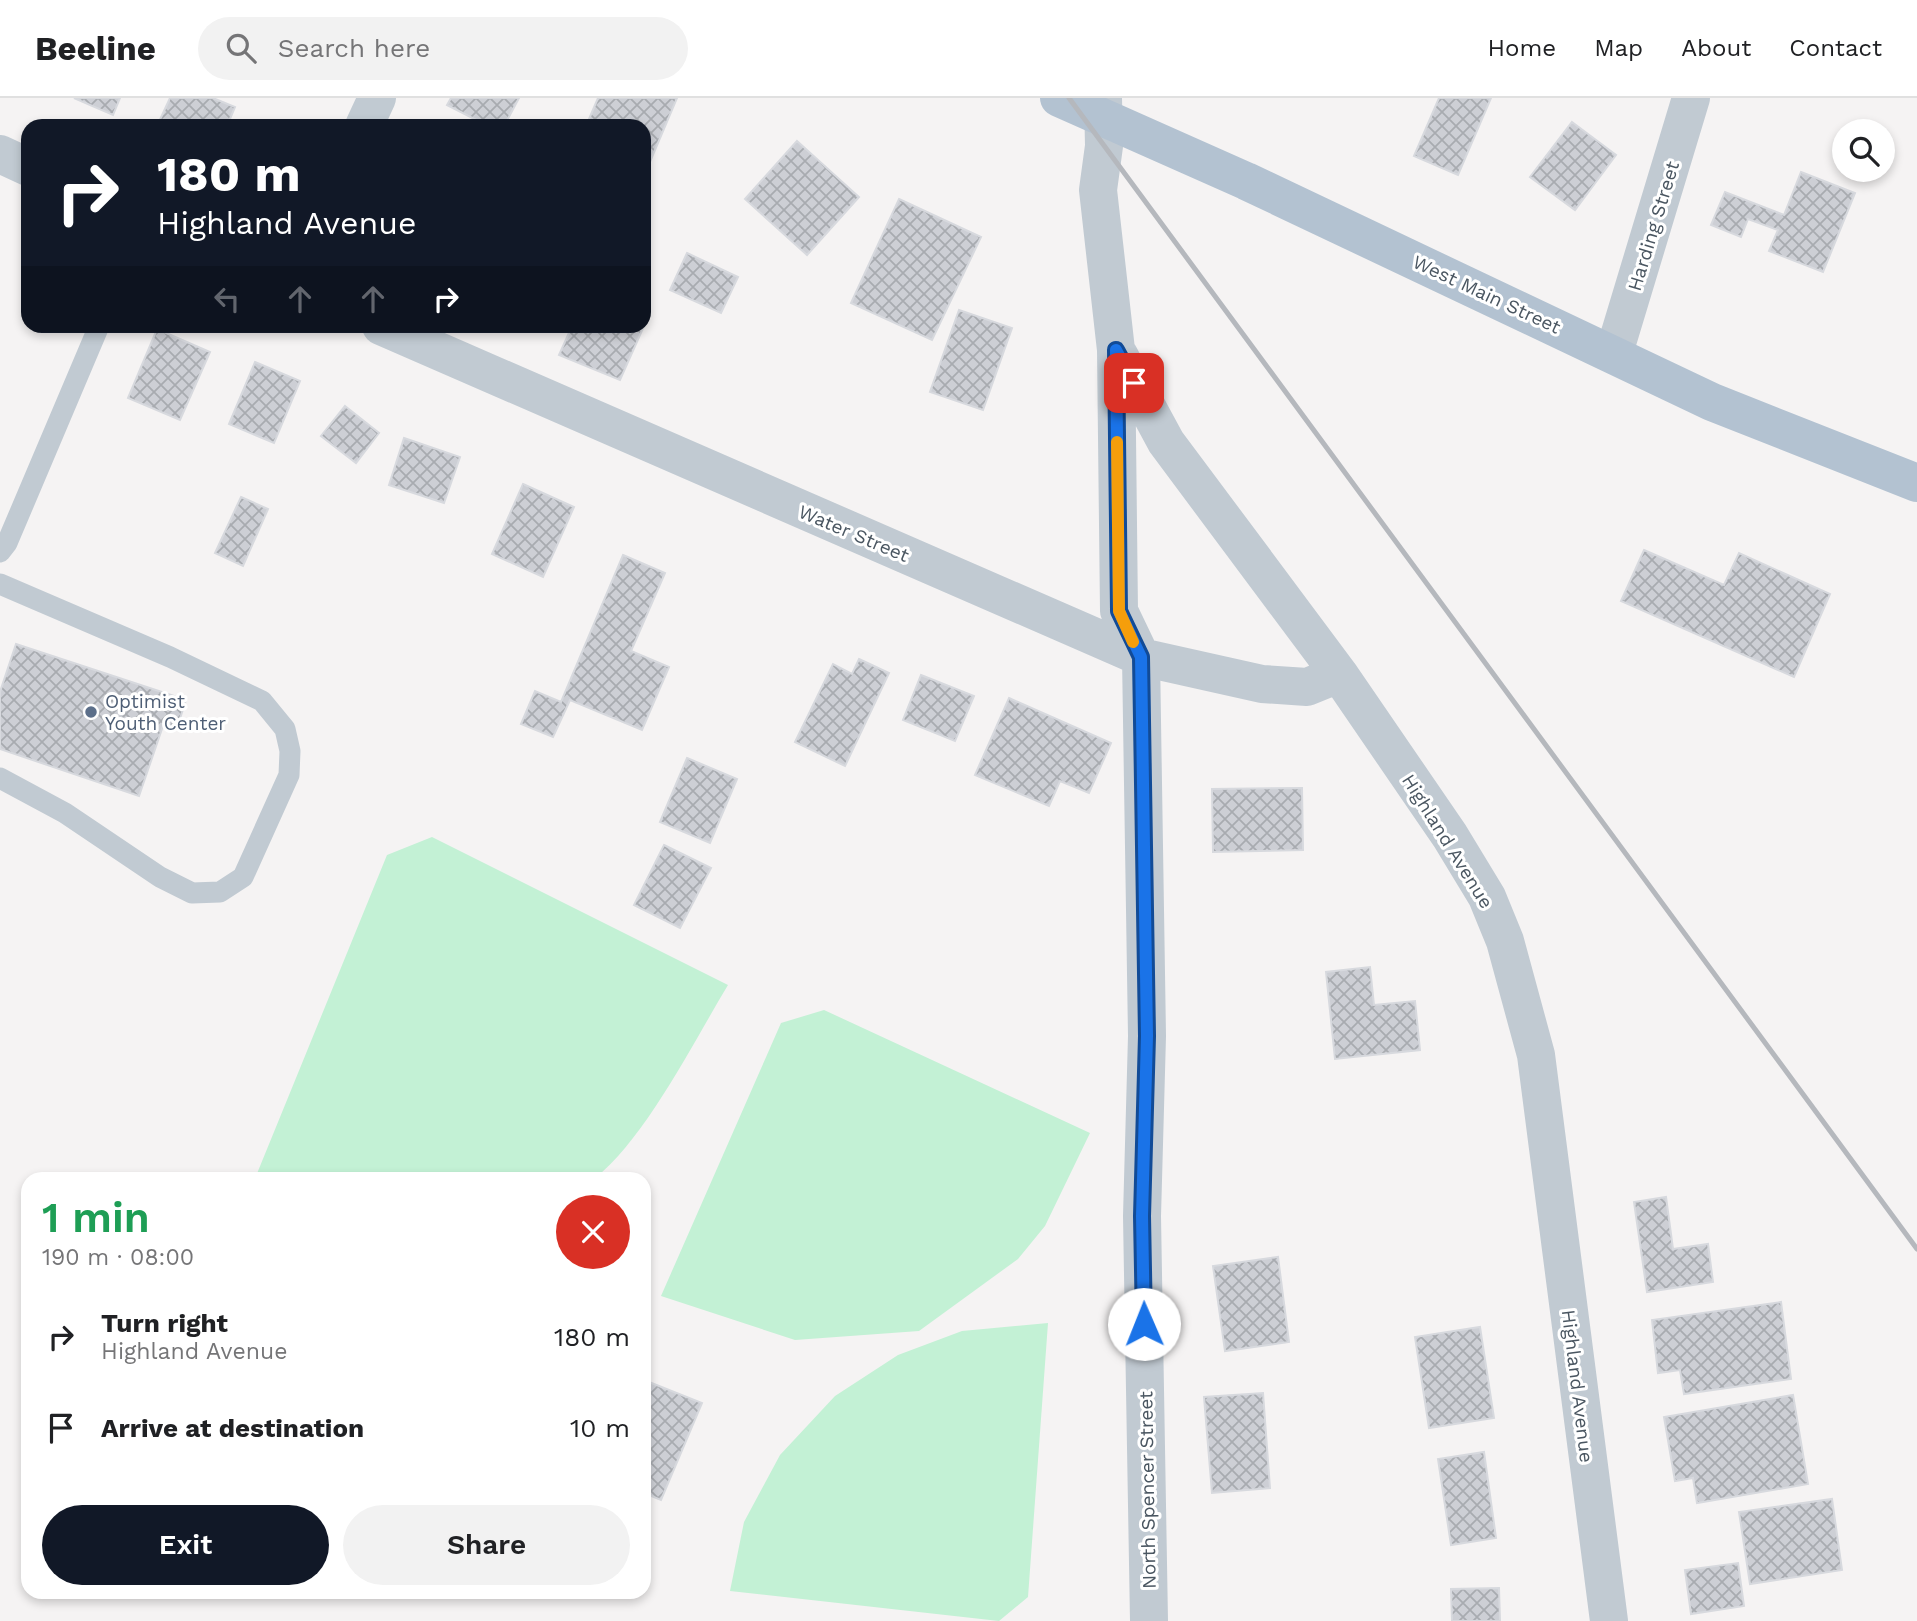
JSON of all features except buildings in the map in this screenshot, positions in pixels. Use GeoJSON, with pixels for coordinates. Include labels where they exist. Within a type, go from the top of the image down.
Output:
{"type":"FeatureCollection","features":[{"type":"Feature","properties":{"kind":"main road","name":"West Main Street"},"geometry":{"type":"LineString","coordinates":[[1059,98],[1104,108],[1713,402],[1917,483]]}},
{"type":"Feature","properties":{"kind":"street"},"geometry":{"type":"LineString","coordinates":[[367,119],[377,98]]}},
{"type":"Feature","properties":{"kind":"street","name":"Harding Street"},"geometry":{"type":"LineString","coordinates":[[1614,353],[1691,98]]}},
{"type":"Feature","properties":{"kind":"street","name":"North Spencer Street"},"geometry":{"type":"LineString","coordinates":[[1104,108],[1104,146],[1098,190],[1116,350],[1119,611],[1141,657],[1147,1036],[1142,1216],[1149,1621]]}},
{"type":"Feature","properties":{"kind":"street"},"geometry":{"type":"LineString","coordinates":[[0,155],[21,164]]}},
{"type":"Feature","properties":{"kind":"street","name":"Water Street"},"geometry":{"type":"LineString","coordinates":[[397,333],[1141,657],[1262,684],[1307,687],[1339,674]]}},
{"type":"Feature","properties":{"kind":"street","name":"Highland Avenue"},"geometry":{"type":"LineString","coordinates":[[1116,350],[1166,442],[1339,674],[1450,835],[1487,897],[1505,940],[1521,993],[1535,1055],[1609,1621]]}},
{"type":"Feature","properties":{"kind":"lane"},"geometry":{"type":"LineString","coordinates":[[0,552],[7,543],[96,333]]}},
{"type":"Feature","properties":{"kind":"lane"},"geometry":{"type":"LineString","coordinates":[[0,584],[170,657],[262,701],[285,729],[290,751],[289,775],[243,877],[220,892],[192,893],[159,877],[65,813],[0,778]]}},
{"type":"Feature","properties":{"kind":"green space"},"geometry":{"type":"Polygon","coordinates":[[[432,837],[728,985],[650,1115],[632,1140],[602,1172],[258,1172],[387,855],[432,837]]]}},
{"type":"Feature","properties":{"kind":"green space"},"geometry":{"type":"Polygon","coordinates":[[[824,1010],[1090,1133],[1045,1226],[1018,1259],[919,1331],[795,1340],[661,1296],[781,1023],[824,1010]]]}},
{"type":"Feature","properties":{"kind":"green space"},"geometry":{"type":"Polygon","coordinates":[[[1048,1323],[1028,1597],[999,1621],[730,1591],[744,1522],[780,1455],[835,1396],[898,1355],[962,1331],[1048,1323]]]}},
{"type":"Feature","properties":{"kind":"railway"},"geometry":{"type":"LineString","coordinates":[[1069,98],[1917,1249]]}},
{"type":"Feature","properties":{"kind":"slow traffic"},"geometry":{"type":"LineString","coordinates":[[1117,442],[1119,611],[1133,642]]}},
{"type":"Feature","properties":{"kind":"place","name":"Optimist Youth Center"},"geometry":{"type":"Point","coordinates":[91,712]}},
{"type":"Feature","properties":{"kind":"route"},"geometry":{"type":"LineString","coordinates":[[1134,383],[1116,350],[1119,611],[1141,657],[1147,1036],[1142,1216],[1144,1324]]}}]}
